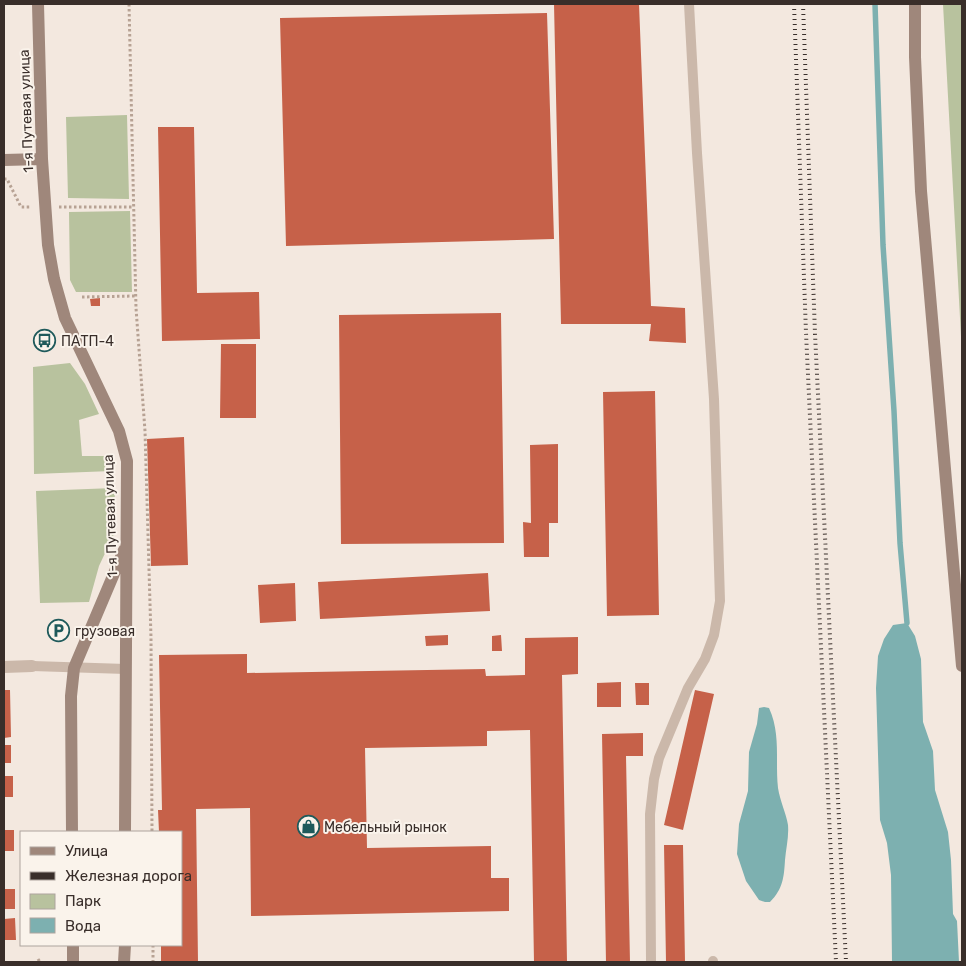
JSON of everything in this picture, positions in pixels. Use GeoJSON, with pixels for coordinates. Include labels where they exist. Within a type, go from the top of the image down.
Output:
{"type":"FeatureCollection","features":[{"type":"Feature","properties":{"kind":"street","name":"1-я Путевая улица"},"geometry":{"type":"LineString","coordinates":[[38,4],[42,159],[48,245],[54,279],[65,318],[119,431],[126,461],[125,831]]}},
{"type":"Feature","properties":{"kind":"street"},"geometry":{"type":"LineString","coordinates":[[915,4],[915,57],[921,191],[962,666]]}},
{"type":"Feature","properties":{"kind":"street"},"geometry":{"type":"LineString","coordinates":[[4,160],[42,159]]}},
{"type":"Feature","properties":{"kind":"street"},"geometry":{"type":"LineString","coordinates":[[72,831],[72,696],[74,668],[127,543]]}},
{"type":"Feature","properties":{"kind":"street"},"geometry":{"type":"LineString","coordinates":[[4,667],[32,666]]}},
{"type":"Feature","properties":{"kind":"street"},"geometry":{"type":"LineString","coordinates":[[73,946],[73,962]]}},
{"type":"Feature","properties":{"kind":"street"},"geometry":{"type":"LineString","coordinates":[[124,962],[125,946]]}},
{"type":"Feature","properties":{"kind":"lane"},"geometry":{"type":"LineString","coordinates":[[651,962],[650,814],[654,779],[659,758],[688,688],[714,636],[720,601],[714,399],[689,4]]}},
{"type":"Feature","properties":{"kind":"lane"},"geometry":{"type":"LineString","coordinates":[[32,666],[126,669]]}},
{"type":"Feature","properties":{"kind":"path"},"geometry":{"type":"LineString","coordinates":[[129,4],[136,296],[145,431],[151,638],[152,831]]}},
{"type":"Feature","properties":{"kind":"path"},"geometry":{"type":"LineString","coordinates":[[4,179],[7,179],[21,207],[134,207]]}},
{"type":"Feature","properties":{"kind":"path"},"geometry":{"type":"LineString","coordinates":[[82,297],[136,296]]}},
{"type":"Feature","properties":{"kind":"path"},"geometry":{"type":"LineString","coordinates":[[153,946],[153,962]]}},
{"type":"Feature","properties":{"kind":"green space"},"geometry":{"type":"Polygon","coordinates":[[[943,4],[962,4],[962,355],[943,4]]]}},
{"type":"Feature","properties":{"kind":"green space"},"geometry":{"type":"Polygon","coordinates":[[[127,115],[129,199],[68,198],[66,117],[127,115]]]}},
{"type":"Feature","properties":{"kind":"green space"},"geometry":{"type":"Polygon","coordinates":[[[130,211],[132,292],[76,292],[70,280],[69,212],[130,211]]]}},
{"type":"Feature","properties":{"kind":"green space"},"geometry":{"type":"Polygon","coordinates":[[[70,363],[85,384],[99,414],[79,420],[82,456],[111,456],[112,471],[34,474],[33,367],[70,363]]]}},
{"type":"Feature","properties":{"kind":"green space"},"geometry":{"type":"Polygon","coordinates":[[[114,488],[116,510],[114,534],[99,566],[89,602],[40,603],[36,491],[114,488]]]}},
{"type":"Feature","properties":{"kind":"water"},"geometry":{"type":"Polygon","coordinates":[[[907,623],[915,636],[921,659],[923,722],[933,751],[935,790],[948,832],[953,914],[957,921],[959,962],[892,962],[891,875],[887,843],[880,820],[876,688],[878,656],[884,639],[893,625],[907,623]]]}},
{"type":"Feature","properties":{"kind":"water"},"geometry":{"type":"Polygon","coordinates":[[[759,708],[769,708],[775,728],[778,788],[788,829],[782,883],[770,902],[759,900],[746,881],[737,854],[739,824],[748,791],[749,752],[757,724],[759,708]]]}},
{"type":"Feature","properties":{"kind":"building"},"geometry":{"type":"Polygon","coordinates":[[[554,4],[639,4],[651,306],[685,308],[686,343],[649,341],[651,324],[561,324],[554,4]]]}},
{"type":"Feature","properties":{"kind":"building"},"geometry":{"type":"Polygon","coordinates":[[[547,13],[554,239],[286,246],[280,18],[547,13]]]}},
{"type":"Feature","properties":{"kind":"building"},"geometry":{"type":"Polygon","coordinates":[[[158,127],[194,127],[197,293],[259,292],[260,339],[162,341],[158,127]]]}},
{"type":"Feature","properties":{"kind":"building"},"geometry":{"type":"Polygon","coordinates":[[[100,298],[100,306],[91,306],[90,299],[100,298]]]}},
{"type":"Feature","properties":{"kind":"building"},"geometry":{"type":"Polygon","coordinates":[[[501,313],[504,543],[341,544],[339,315],[501,313]]]}},
{"type":"Feature","properties":{"kind":"building"},"geometry":{"type":"Polygon","coordinates":[[[221,344],[256,344],[256,418],[220,418],[221,344]]]}},
{"type":"Feature","properties":{"kind":"building"},"geometry":{"type":"Polygon","coordinates":[[[655,391],[659,615],[607,616],[603,392],[655,391]]]}},
{"type":"Feature","properties":{"kind":"building"},"geometry":{"type":"Polygon","coordinates":[[[184,437],[188,565],[151,566],[147,439],[184,437]]]}},
{"type":"Feature","properties":{"kind":"building"},"geometry":{"type":"Polygon","coordinates":[[[558,444],[558,523],[549,523],[549,557],[524,557],[523,522],[531,523],[530,445],[558,444]]]}},
{"type":"Feature","properties":{"kind":"building"},"geometry":{"type":"Polygon","coordinates":[[[488,573],[490,611],[320,619],[318,582],[488,573]]]}},
{"type":"Feature","properties":{"kind":"building"},"geometry":{"type":"Polygon","coordinates":[[[295,583],[296,621],[260,623],[258,585],[295,583]]]}},
{"type":"Feature","properties":{"kind":"building"},"geometry":{"type":"Polygon","coordinates":[[[448,635],[448,645],[426,646],[425,636],[448,635]]]}},
{"type":"Feature","properties":{"kind":"building"},"geometry":{"type":"Polygon","coordinates":[[[501,635],[502,651],[492,651],[492,636],[501,635]]]}},
{"type":"Feature","properties":{"kind":"building","name":"Мебельный рынок"},"geometry":{"type":"Polygon","coordinates":[[[578,637],[578,674],[562,675],[567,962],[534,962],[530,730],[487,731],[487,746],[365,748],[367,848],[491,846],[491,878],[509,878],[509,911],[251,916],[250,808],[196,809],[198,962],[161,962],[161,946],[182,946],[182,831],[159,831],[158,810],[162,810],[159,655],[247,654],[247,673],[485,669],[486,676],[525,675],[525,638],[578,637]]]}},
{"type":"Feature","properties":{"kind":"building"},"geometry":{"type":"Polygon","coordinates":[[[621,682],[621,707],[597,707],[597,683],[621,682]]]}},
{"type":"Feature","properties":{"kind":"building"},"geometry":{"type":"Polygon","coordinates":[[[635,683],[649,683],[649,705],[636,705],[635,683]]]}},
{"type":"Feature","properties":{"kind":"building"},"geometry":{"type":"Polygon","coordinates":[[[4,690],[10,690],[11,737],[4,738],[4,690]]]}},
{"type":"Feature","properties":{"kind":"building"},"geometry":{"type":"Polygon","coordinates":[[[695,690],[714,694],[683,830],[664,825],[695,690]]]}},
{"type":"Feature","properties":{"kind":"building"},"geometry":{"type":"Polygon","coordinates":[[[643,733],[643,756],[626,756],[630,962],[606,962],[602,734],[643,733]]]}},
{"type":"Feature","properties":{"kind":"building"},"geometry":{"type":"Polygon","coordinates":[[[4,745],[11,745],[11,763],[4,763],[4,745]]]}},
{"type":"Feature","properties":{"kind":"building"},"geometry":{"type":"Polygon","coordinates":[[[4,776],[13,776],[13,797],[4,797],[4,776]]]}},
{"type":"Feature","properties":{"kind":"building"},"geometry":{"type":"Polygon","coordinates":[[[4,830],[14,830],[14,851],[4,851],[4,830]]]}},
{"type":"Feature","properties":{"kind":"building"},"geometry":{"type":"Polygon","coordinates":[[[664,845],[683,845],[685,962],[666,962],[664,845]]]}},
{"type":"Feature","properties":{"kind":"building"},"geometry":{"type":"Polygon","coordinates":[[[4,889],[15,889],[15,909],[4,909],[4,889]]]}},
{"type":"Feature","properties":{"kind":"building"},"geometry":{"type":"Polygon","coordinates":[[[15,918],[16,940],[4,940],[4,919],[15,918]]]}},
{"type":"Feature","properties":{"kind":"waterway"},"geometry":{"type":"LineString","coordinates":[[875,4],[883,245],[894,411],[900,543],[907,623]]}},
{"type":"Feature","properties":{"kind":"railway"},"geometry":{"type":"LineString","coordinates":[[794,4],[806,333],[836,962]]}},
{"type":"Feature","properties":{"kind":"railway"},"geometry":{"type":"LineString","coordinates":[[803,4],[815,334],[846,962]]}},
{"type":"Feature","properties":{"kind":"place","name":"ПАТП-4"},"geometry":{"type":"Point","coordinates":[45,341]}},
{"type":"Feature","properties":{"kind":"place","name":"грузовая"},"geometry":{"type":"Point","coordinates":[59,631]}},
{"type":"Feature","properties":{"kind":"place","name":"Мебельный рынок"},"geometry":{"type":"Point","coordinates":[308,827]}}]}
